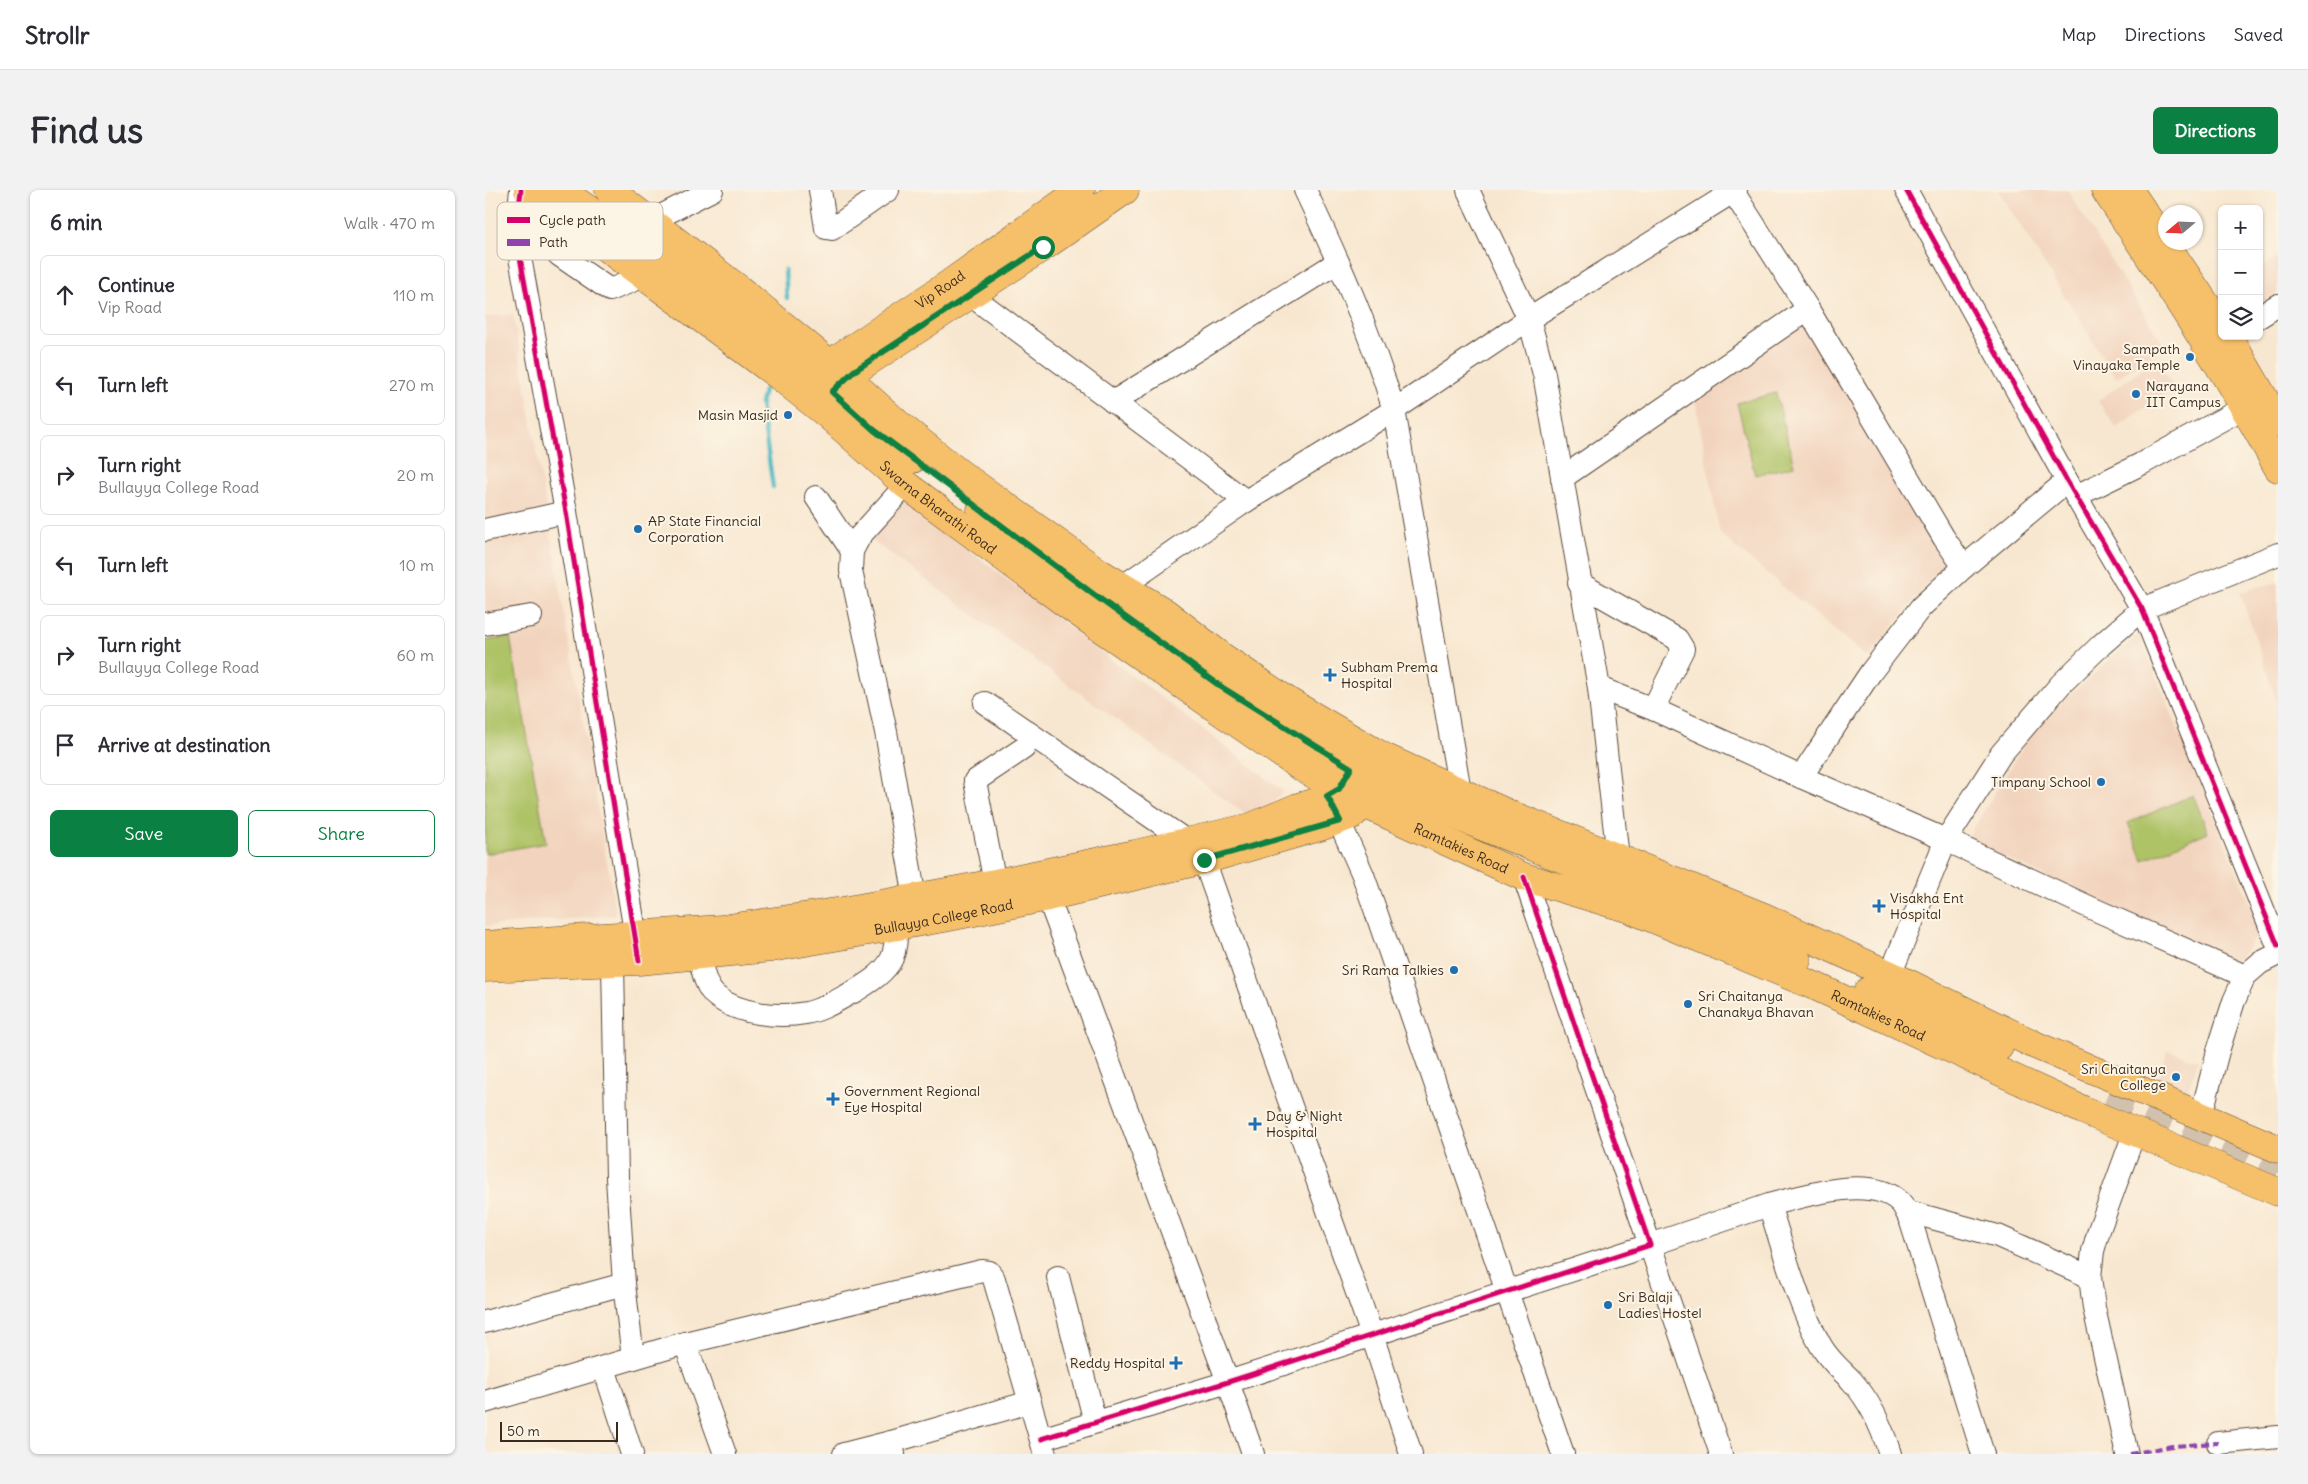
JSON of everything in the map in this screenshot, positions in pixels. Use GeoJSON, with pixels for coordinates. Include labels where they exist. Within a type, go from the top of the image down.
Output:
{"type":"FeatureCollection","features":[{"type":"Feature","properties":{"kind":"main road","name":"Swarna Bharathi Road"},"geometry":{"type":"LineString","coordinates":[[528,190],[559,202]]}},
{"type":"Feature","properties":{"kind":"main road"},"geometry":{"type":"LineString","coordinates":[[609,190],[625,202]]}},
{"type":"Feature","properties":{"kind":"main road","name":"Vip Road"},"geometry":{"type":"LineString","coordinates":[[825,386],[1043,247],[1125,190]]}},
{"type":"Feature","properties":{"kind":"main road"},"geometry":{"type":"LineString","coordinates":[[2105,190],[2195,324],[2245,407],[2278,468]]}},
{"type":"Feature","properties":{"kind":"main road"},"geometry":{"type":"LineString","coordinates":[[2129,190],[2218,321]]}},
{"type":"Feature","properties":{"kind":"main road","name":"Vip Road"},"geometry":{"type":"LineString","coordinates":[[825,386],[841,356],[949,284],[1074,192]]}},
{"type":"Feature","properties":{"kind":"main road"},"geometry":{"type":"LineString","coordinates":[[663,232],[874,430],[1108,605],[1223,688],[1339,784]]}},
{"type":"Feature","properties":{"kind":"main road","name":"Swarna Bharathi Road"},"geometry":{"type":"LineString","coordinates":[[626,260],[690,321],[732,352],[825,386],[906,485],[1077,611],[1299,766],[1339,784],[1371,793]]}},
{"type":"Feature","properties":{"kind":"main road"},"geometry":{"type":"LineString","coordinates":[[659,260],[678,271],[825,386],[897,424],[958,472],[1100,573],[1166,613],[1221,656],[1291,703],[1386,758],[1516,817],[1764,917],[1890,975],[2016,1036],[2091,1097],[2105,1096]]}},
{"type":"Feature","properties":{"kind":"main road"},"geometry":{"type":"LineString","coordinates":[[2230,340],[2278,422]]}},
{"type":"Feature","properties":{"kind":"main road","name":"Bullayya College Road"},"geometry":{"type":"LineString","coordinates":[[485,945],[699,955],[771,948],[895,928],[1048,897],[1196,851],[1251,827],[1339,784]]}},
{"type":"Feature","properties":{"kind":"main road"},"geometry":{"type":"LineString","coordinates":[[1371,793],[1694,912],[1772,950],[2076,1083],[2201,1116],[2278,1149]]}},
{"type":"Feature","properties":{"kind":"main road","name":"Bullayya College Road"},"geometry":{"type":"LineString","coordinates":[[485,968],[629,953],[686,933],[770,923],[995,883],[1196,851],[1340,821],[1352,815],[1371,793]]}},
{"type":"Feature","properties":{"kind":"main road","name":"Ramtakies Road"},"geometry":{"type":"LineString","coordinates":[[1371,793],[1524,877],[1630,909],[1817,987],[2076,1083],[2135,1132],[2278,1192]]}},
{"type":"Feature","properties":{"kind":"street"},"geometry":{"type":"LineString","coordinates":[[663,215],[712,190]]}},
{"type":"Feature","properties":{"kind":"street"},"geometry":{"type":"LineString","coordinates":[[820,190],[823,221],[826,228],[832,230],[888,190]]}},
{"type":"Feature","properties":{"kind":"street"},"geometry":{"type":"LineString","coordinates":[[1305,190],[1338,262],[1380,364],[1394,410],[1460,790]]}},
{"type":"Feature","properties":{"kind":"street"},"geometry":{"type":"LineString","coordinates":[[1469,190],[1529,319],[1544,374],[1579,583],[1599,688],[1618,858]]}},
{"type":"Feature","properties":{"kind":"street"},"geometry":{"type":"LineString","coordinates":[[1906,190],[2071,488],[2143,610],[2278,946]]}},
{"type":"Feature","properties":{"kind":"street"},"geometry":{"type":"LineString","coordinates":[[1123,586],[1246,501],[1394,410],[1529,319],[1734,191],[1808,309],[1944,538],[1964,566]]}},
{"type":"Feature","properties":{"kind":"street"},"geometry":{"type":"LineString","coordinates":[[521,260],[567,512],[629,953],[617,1178],[624,1284],[633,1358]]}},
{"type":"Feature","properties":{"kind":"street"},"geometry":{"type":"LineString","coordinates":[[1113,402],[1338,262]]}},
{"type":"Feature","properties":{"kind":"street"},"geometry":{"type":"LineString","coordinates":[[969,294],[1246,501]]}},
{"type":"Feature","properties":{"kind":"street"},"geometry":{"type":"LineString","coordinates":[[2263,314],[2278,305]]}},
{"type":"Feature","properties":{"kind":"street"},"geometry":{"type":"LineString","coordinates":[[1561,478],[1808,309]]}},
{"type":"Feature","properties":{"kind":"street"},"geometry":{"type":"LineString","coordinates":[[1801,777],[1871,672],[1921,607],[1964,566],[2071,488],[2141,464],[2245,407]]}},
{"type":"Feature","properties":{"kind":"street"},"geometry":{"type":"LineString","coordinates":[[906,485],[860,536],[852,551],[851,571],[887,732],[915,898]]}},
{"type":"Feature","properties":{"kind":"street"},"geometry":{"type":"LineString","coordinates":[[816,497],[852,551]]}},
{"type":"Feature","properties":{"kind":"street"},"geometry":{"type":"LineString","coordinates":[[485,530],[567,512]]}},
{"type":"Feature","properties":{"kind":"street"},"geometry":{"type":"LineString","coordinates":[[1890,975],[1946,840],[1981,782],[2026,723],[2068,677],[2143,610],[2278,554]]}},
{"type":"Feature","properties":{"kind":"street"},"geometry":{"type":"LineString","coordinates":[[1579,583],[1677,639],[1683,649],[1653,709]]}},
{"type":"Feature","properties":{"kind":"street"},"geometry":{"type":"LineString","coordinates":[[485,624],[531,616]]}},
{"type":"Feature","properties":{"kind":"street"},"geometry":{"type":"LineString","coordinates":[[1599,688],[1653,709],[2245,976]]}},
{"type":"Feature","properties":{"kind":"street"},"geometry":{"type":"LineString","coordinates":[[985,703],[1196,851],[1372,1335],[1411,1454]]}},
{"type":"Feature","properties":{"kind":"street"},"geometry":{"type":"LineString","coordinates":[[995,883],[975,781],[1025,748]]}},
{"type":"Feature","properties":{"kind":"street"},"geometry":{"type":"LineString","coordinates":[[1339,784],[1340,821],[1369,892],[1509,1292],[1563,1454]]}},
{"type":"Feature","properties":{"kind":"street"},"geometry":{"type":"LineString","coordinates":[[1524,877],[1721,1454]]}},
{"type":"Feature","properties":{"kind":"street"},"geometry":{"type":"LineString","coordinates":[[1048,897],[1253,1454]]}},
{"type":"Feature","properties":{"kind":"street"},"geometry":{"type":"LineString","coordinates":[[699,955],[703,973],[715,996],[733,1006],[769,1014],[806,1013],[825,1007],[880,974],[891,960],[896,946],[895,928]]}},
{"type":"Feature","properties":{"kind":"street"},"geometry":{"type":"LineString","coordinates":[[2201,1116],[2218,1051],[2234,1001],[2245,976],[2260,964],[2278,954]]}},
{"type":"Feature","properties":{"kind":"street"},"geometry":{"type":"LineString","coordinates":[[2127,1454],[2094,1308],[2091,1277],[2093,1251],[2099,1230],[2135,1132]]}},
{"type":"Feature","properties":{"kind":"street"},"geometry":{"type":"LineString","coordinates":[[485,1402],[685,1343],[982,1271],[989,1272],[993,1280],[1043,1446],[1095,1422],[1228,1382],[1509,1292],[1769,1205],[1815,1193],[1856,1188],[1891,1195],[1900,1202],[1906,1211],[1923,1258],[1983,1454]]}},
{"type":"Feature","properties":{"kind":"street"},"geometry":{"type":"LineString","coordinates":[[1769,1205],[1809,1324],[1831,1362],[1851,1381],[1866,1400],[1879,1424],[1891,1454]]}},
{"type":"Feature","properties":{"kind":"street"},"geometry":{"type":"LineString","coordinates":[[1906,1211],[1998,1236],[2091,1277]]}},
{"type":"Feature","properties":{"kind":"street"},"geometry":{"type":"LineString","coordinates":[[1058,1277],[1095,1422]]}},
{"type":"Feature","properties":{"kind":"street"},"geometry":{"type":"LineString","coordinates":[[485,1322],[624,1284]]}},
{"type":"Feature","properties":{"kind":"street"},"geometry":{"type":"LineString","coordinates":[[685,1343],[725,1454]]}},
{"type":"Feature","properties":{"kind":"street"},"geometry":{"type":"LineString","coordinates":[[604,1368],[632,1454]]}},
{"type":"Feature","properties":{"kind":"street"},"geometry":{"type":"LineString","coordinates":[[844,1454],[893,1448],[1030,1402]]}},
{"type":"Feature","properties":{"kind":"street"},"geometry":{"type":"LineString","coordinates":[[2218,1443],[2278,1437]]}},
{"type":"Feature","properties":{"kind":"shaded area"},"geometry":{"type":"Polygon","coordinates":[[[1998,190],[2067,190],[2165,347],[2116,378],[1998,190]]]}},
{"type":"Feature","properties":{"kind":"shaded area"},"geometry":{"type":"Polygon","coordinates":[[[2278,257],[2278,292],[2263,302],[2263,295],[2263,266],[2278,257]]]}},
{"type":"Feature","properties":{"kind":"shaded area"},"geometry":{"type":"Polygon","coordinates":[[[513,314],[616,915],[485,926],[485,317],[513,314]]]}},
{"type":"Feature","properties":{"kind":"shaded area"},"geometry":{"type":"Polygon","coordinates":[[[1796,324],[1812,327],[1948,557],[1868,658],[1720,534],[1694,395],[1796,324]]]}},
{"type":"Feature","properties":{"kind":"shaded area","name":"Narayana IIT Campus"},"geometry":{"type":"Polygon","coordinates":[[[2155,360],[2174,387],[2116,428],[2098,401],[2155,360]]]}},
{"type":"Feature","properties":{"kind":"shaded area"},"geometry":{"type":"Polygon","coordinates":[[[902,499],[1283,791],[1263,815],[1252,819],[870,539],[902,499]]]}},
{"type":"Feature","properties":{"kind":"shaded area"},"geometry":{"type":"Polygon","coordinates":[[[2278,582],[2278,705],[2240,592],[2278,582]]]}},
{"type":"Feature","properties":{"kind":"shaded area","name":"Timpany School"},"geometry":{"type":"Polygon","coordinates":[[[2139,634],[2261,930],[2235,966],[1967,839],[2035,726],[2139,634]]]}},
{"type":"Feature","properties":{"kind":"shaded area","name":"Sri Chaitanya College"},"geometry":{"type":"Polygon","coordinates":[[[2168,1050],[2198,1061],[2183,1103],[2154,1093],[2168,1050]]]}},
{"type":"Feature","properties":{"kind":"green space"},"geometry":{"type":"Polygon","coordinates":[[[1776,393],[1794,466],[1755,475],[1737,403],[1776,393]]]}},
{"type":"Feature","properties":{"kind":"green space"},"geometry":{"type":"Polygon","coordinates":[[[510,637],[546,843],[485,854],[485,641],[510,637]]]}},
{"type":"Feature","properties":{"kind":"green space"},"geometry":{"type":"Polygon","coordinates":[[[2193,795],[2208,832],[2143,860],[2128,823],[2193,795]]]}},
{"type":"Feature","properties":{"kind":"waterway"},"geometry":{"type":"LineString","coordinates":[[785,270],[787,298]]}},
{"type":"Feature","properties":{"kind":"waterway"},"geometry":{"type":"LineString","coordinates":[[764,390],[761,404],[773,487]]}},
{"type":"Feature","properties":{"kind":"tunnel"},"geometry":{"type":"LineString","coordinates":[[2105,1101],[2278,1173]]}},
{"type":"Feature","properties":{"kind":"marked path"},"geometry":{"type":"LineString","coordinates":[[2130,1454],[2172,1446],[2218,1443]]}},
{"type":"Feature","properties":{"kind":"cycle path"},"geometry":{"type":"LineString","coordinates":[[520,202],[521,190]]}},
{"type":"Feature","properties":{"kind":"cycle path"},"geometry":{"type":"LineString","coordinates":[[1906,190],[2067,481],[2142,609],[2278,946]]}},
{"type":"Feature","properties":{"kind":"cycle path"},"geometry":{"type":"LineString","coordinates":[[521,260],[566,512],[639,961]]}},
{"type":"Feature","properties":{"kind":"cycle path"},"geometry":{"type":"LineString","coordinates":[[1041,1439],[1228,1382],[1650,1245],[1524,877]]}},
{"type":"Feature","properties":{"kind":"place","name":"Sampath Vinayaka Temple"},"geometry":{"type":"Point","coordinates":[2190,357]}},
{"type":"Feature","properties":{"kind":"place","name":"Narayana IIT Campus"},"geometry":{"type":"Point","coordinates":[2136,394]}},
{"type":"Feature","properties":{"kind":"place","name":"Masin Masjid"},"geometry":{"type":"Point","coordinates":[788,415]}},
{"type":"Feature","properties":{"kind":"place","name":"AP State Financial Corporation"},"geometry":{"type":"Point","coordinates":[638,529]}},
{"type":"Feature","properties":{"kind":"place","name":"Subham Prema Hospital"},"geometry":{"type":"Point","coordinates":[1330,675]}},
{"type":"Feature","properties":{"kind":"place","name":"Timpany School"},"geometry":{"type":"Point","coordinates":[2101,782]}},
{"type":"Feature","properties":{"kind":"place","name":"Visakha Ent Hospital"},"geometry":{"type":"Point","coordinates":[1879,906]}},
{"type":"Feature","properties":{"kind":"place","name":"Sri Rama Talkies"},"geometry":{"type":"Point","coordinates":[1454,970]}},
{"type":"Feature","properties":{"kind":"place","name":"Sri Chaitanya Chanakya Bhavan"},"geometry":{"type":"Point","coordinates":[1688,1004]}},
{"type":"Feature","properties":{"kind":"place","name":"Sri Chaitanya College"},"geometry":{"type":"Point","coordinates":[2176,1077]}},
{"type":"Feature","properties":{"kind":"place","name":"Government Regional Eye Hospital"},"geometry":{"type":"Point","coordinates":[833,1099]}},
{"type":"Feature","properties":{"kind":"place","name":"Day & Night Hospital"},"geometry":{"type":"Point","coordinates":[1255,1124]}},
{"type":"Feature","properties":{"kind":"place","name":"Sri Balaji Ladies Hostel"},"geometry":{"type":"Point","coordinates":[1608,1305]}},
{"type":"Feature","properties":{"kind":"place","name":"Reddy Hospital"},"geometry":{"type":"Point","coordinates":[1176,1363]}},
{"type":"Feature","properties":{"kind":"route"},"geometry":{"type":"LineString","coordinates":[[1043,247],[854,371],[832,392],[874,430],[1093,594],[1223,688],[1351,768],[1339,789],[1327,796],[1340,821],[1204,860]]}}]}
